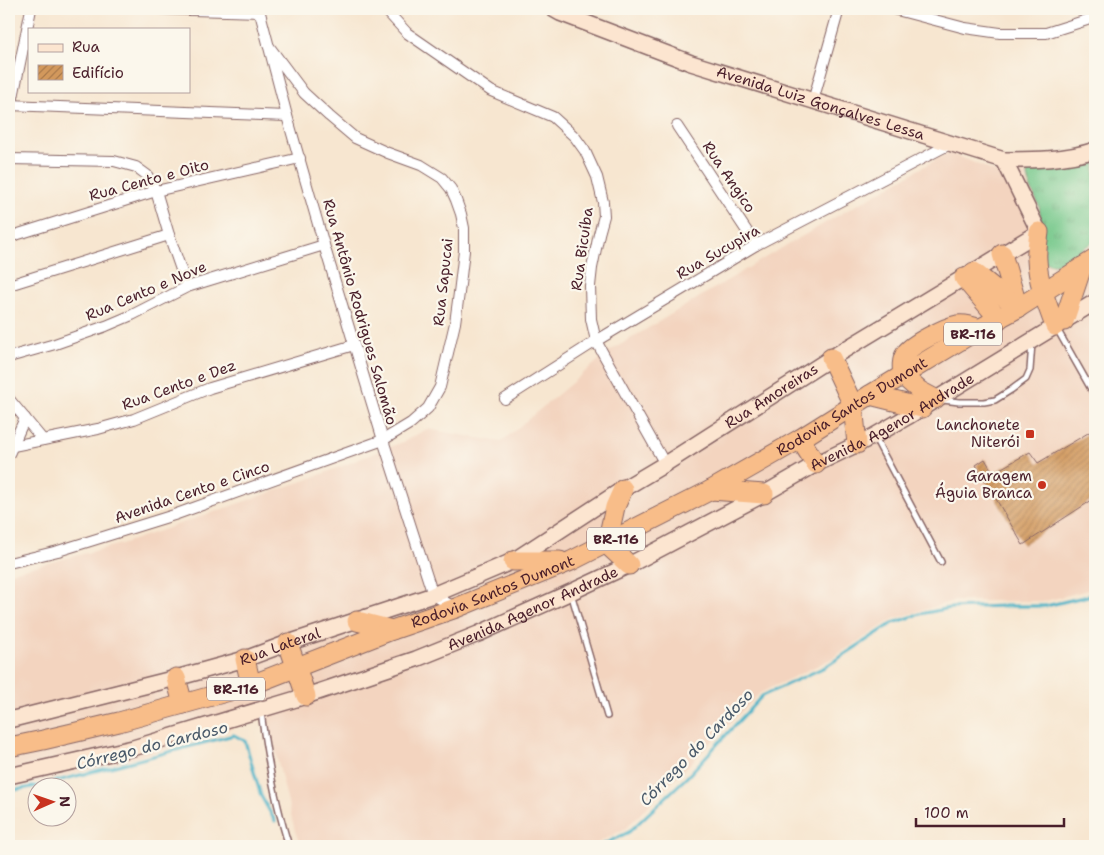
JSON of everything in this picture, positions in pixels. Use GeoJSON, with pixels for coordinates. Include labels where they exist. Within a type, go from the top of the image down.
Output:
{"type":"FeatureCollection","features":[{"type":"Feature","properties":{"kind":"highway"},"geometry":{"type":"LineString","coordinates":[[1039,232],[1037,258],[1043,292],[1059,323]]}},
{"type":"Feature","properties":{"kind":"highway"},"geometry":{"type":"LineString","coordinates":[[1002,254],[1018,308]]}},
{"type":"Feature","properties":{"kind":"highway"},"geometry":{"type":"LineString","coordinates":[[1059,323],[1089,263]]}},
{"type":"Feature","properties":{"kind":"highway","name":"BR-116"},"geometry":{"type":"LineString","coordinates":[[903,376],[903,360],[906,352],[917,343],[958,325],[980,329],[1018,308],[1089,263]]}},
{"type":"Feature","properties":{"kind":"highway"},"geometry":{"type":"LineString","coordinates":[[969,275],[1018,308]]}},
{"type":"Feature","properties":{"kind":"highway"},"geometry":{"type":"LineString","coordinates":[[969,275],[998,319]]}},
{"type":"Feature","properties":{"kind":"highway"},"geometry":{"type":"LineString","coordinates":[[831,358],[853,405],[857,444]]}},
{"type":"Feature","properties":{"kind":"highway"},"geometry":{"type":"LineString","coordinates":[[903,376],[920,391],[929,403]]}},
{"type":"Feature","properties":{"kind":"highway","name":"Rodovia Santos Dumont"},"geometry":{"type":"LineString","coordinates":[[9,747],[119,722],[251,685],[392,630],[456,608],[571,561],[711,490],[800,439],[870,394],[903,376]]}},
{"type":"Feature","properties":{"kind":"highway"},"geometry":{"type":"LineString","coordinates":[[870,394],[929,403]]}},
{"type":"Feature","properties":{"kind":"highway"},"geometry":{"type":"LineString","coordinates":[[800,439],[816,464]]}},
{"type":"Feature","properties":{"kind":"highway"},"geometry":{"type":"LineString","coordinates":[[623,489],[615,507],[607,543],[629,565]]}},
{"type":"Feature","properties":{"kind":"highway"},"geometry":{"type":"LineString","coordinates":[[711,490],[764,494]]}},
{"type":"Feature","properties":{"kind":"highway"},"geometry":{"type":"LineString","coordinates":[[513,561],[571,561]]}},
{"type":"Feature","properties":{"kind":"highway"},"geometry":{"type":"LineString","coordinates":[[356,621],[392,630]]}},
{"type":"Feature","properties":{"kind":"highway"},"geometry":{"type":"LineString","coordinates":[[288,643],[306,696]]}},
{"type":"Feature","properties":{"kind":"highway"},"geometry":{"type":"LineString","coordinates":[[245,659],[251,685]]}},
{"type":"Feature","properties":{"kind":"highway"},"geometry":{"type":"LineString","coordinates":[[176,678],[183,704]]}},
{"type":"Feature","properties":{"kind":"street"},"geometry":{"type":"LineString","coordinates":[[9,117],[31,9]]}},
{"type":"Feature","properties":{"kind":"street"},"geometry":{"type":"LineString","coordinates":[[159,9],[259,11]]}},
{"type":"Feature","properties":{"kind":"street","name":"Rua Bicuíba"},"geometry":{"type":"LineString","coordinates":[[385,9],[407,32],[491,90],[553,118],[574,137],[584,151],[597,177],[604,216],[598,234],[590,286],[591,319],[596,341],[665,464]]}},
{"type":"Feature","properties":{"kind":"street","name":"Avenida Luiz Gonçalves Lessa"},"geometry":{"type":"LineString","coordinates":[[553,9],[691,63],[1004,160],[1059,158],[1095,150]]}},
{"type":"Feature","properties":{"kind":"street"},"geometry":{"type":"LineString","coordinates":[[813,101],[839,9]]}},
{"type":"Feature","properties":{"kind":"street"},"geometry":{"type":"LineString","coordinates":[[893,9],[964,28],[1000,33],[1046,33],[1087,20],[1095,15]]}},
{"type":"Feature","properties":{"kind":"street","name":"Rua Antônio Rodrigues Salomão"},"geometry":{"type":"LineString","coordinates":[[259,11],[354,345],[433,595]]}},
{"type":"Feature","properties":{"kind":"street","name":"Rua Sapucai"},"geometry":{"type":"LineString","coordinates":[[268,45],[304,92],[355,138],[421,165],[442,178],[451,188],[461,214],[464,228],[464,251],[455,323],[440,388],[428,408],[411,423],[383,440]]}},
{"type":"Feature","properties":{"kind":"street"},"geometry":{"type":"LineString","coordinates":[[10,105],[288,116]]}},
{"type":"Feature","properties":{"kind":"street","name":"Rua Angico"},"geometry":{"type":"LineString","coordinates":[[677,126],[756,246]]}},
{"type":"Feature","properties":{"kind":"street","name":"Rua Sucupira"},"geometry":{"type":"LineString","coordinates":[[506,398],[596,341],[756,246],[952,143]]}},
{"type":"Feature","properties":{"kind":"street","name":"Rua Cento e Oito"},"geometry":{"type":"LineString","coordinates":[[9,237],[156,191],[300,158]]}},
{"type":"Feature","properties":{"kind":"street"},"geometry":{"type":"LineString","coordinates":[[9,159],[114,161],[136,167],[147,175],[156,191],[187,287]]}},
{"type":"Feature","properties":{"kind":"street"},"geometry":{"type":"LineString","coordinates":[[1004,160],[1039,232]]}},
{"type":"Feature","properties":{"kind":"street","name":"Rua Amoreiras"},"geometry":{"type":"LineString","coordinates":[[433,595],[513,561],[623,489],[831,358],[1039,232]]}},
{"type":"Feature","properties":{"kind":"street"},"geometry":{"type":"LineString","coordinates":[[9,285],[169,235]]}},
{"type":"Feature","properties":{"kind":"street","name":"Rua Cento e Nove"},"geometry":{"type":"LineString","coordinates":[[9,357],[55,344],[106,326],[187,287],[324,244]]}},
{"type":"Feature","properties":{"kind":"street","name":"Avenida Agenor Andrade"},"geometry":{"type":"LineString","coordinates":[[9,776],[133,748],[306,696],[416,659],[571,592],[629,565],[764,494],[816,464],[874,436],[1032,342],[1059,323],[1095,302]]}},
{"type":"Feature","properties":{"kind":"street","name":"Rua Cento e Dez"},"geometry":{"type":"LineString","coordinates":[[11,450],[43,440],[134,420],[210,388],[354,345]]}},
{"type":"Feature","properties":{"kind":"street"},"geometry":{"type":"LineString","coordinates":[[9,398],[43,440]]}},
{"type":"Feature","properties":{"kind":"street"},"geometry":{"type":"LineString","coordinates":[[11,450],[25,418]]}},
{"type":"Feature","properties":{"kind":"street","name":"Avenida Cento e Cinco"},"geometry":{"type":"LineString","coordinates":[[9,564],[174,515],[383,440]]}},
{"type":"Feature","properties":{"kind":"street"},"geometry":{"type":"LineString","coordinates":[[433,595],[456,608]]}},
{"type":"Feature","properties":{"kind":"street","name":"Rua Lateral"},"geometry":{"type":"LineString","coordinates":[[9,720],[245,659],[433,595]]}},
{"type":"Feature","properties":{"kind":"lane"},"geometry":{"type":"LineString","coordinates":[[1059,323],[1095,396]]}},
{"type":"Feature","properties":{"kind":"lane"},"geometry":{"type":"LineString","coordinates":[[929,403],[995,400],[1026,379],[1030,370],[1032,342]]}},
{"type":"Feature","properties":{"kind":"lane"},"geometry":{"type":"LineString","coordinates":[[874,436],[941,562]]}},
{"type":"Feature","properties":{"kind":"lane"},"geometry":{"type":"LineString","coordinates":[[571,592],[607,716]]}},
{"type":"Feature","properties":{"kind":"lane"},"geometry":{"type":"LineString","coordinates":[[261,709],[267,752],[280,817],[289,846]]}},
{"type":"Feature","properties":{"kind":"shaded area"},"geometry":{"type":"Polygon","coordinates":[[[949,152],[995,172],[1028,168],[1025,174],[1037,206],[1045,262],[1049,265],[1059,265],[1095,243],[1095,586],[1088,590],[1045,601],[953,601],[893,619],[829,660],[760,693],[626,828],[592,846],[301,846],[295,831],[267,718],[134,758],[56,778],[28,778],[28,784],[9,787],[9,573],[122,544],[309,479],[403,442],[427,429],[501,442],[610,351],[773,253],[949,152]]]}},
{"type":"Feature","properties":{"kind":"green space"},"geometry":{"type":"Polygon","coordinates":[[[1095,152],[1095,241],[1058,264],[1049,264],[1045,262],[1039,206],[1031,189],[1027,173],[1030,168],[1095,152]]]}},
{"type":"Feature","properties":{"kind":"building","name":"Garagem Águia Branca"},"geometry":{"type":"Polygon","coordinates":[[[1093,430],[1095,433],[1095,498],[1023,545],[976,465],[985,459],[993,473],[1030,452],[1038,463],[1093,430]]]}},
{"type":"Feature","properties":{"kind":"waterway","name":"Córrego do Cardoso"},"geometry":{"type":"LineString","coordinates":[[600,846],[629,832],[687,777],[762,696],[825,667],[893,623],[920,614],[950,608],[1046,606],[1088,596],[1095,591]]}},
{"type":"Feature","properties":{"kind":"waterway","name":"Córrego do Cardoso"},"geometry":{"type":"LineString","coordinates":[[9,791],[38,786],[234,735],[245,741],[261,796],[275,821]]}},
{"type":"Feature","properties":{"kind":"place","name":"Lanchonete Niterói"},"geometry":{"type":"Point","coordinates":[1030,434]}},
{"type":"Feature","properties":{"kind":"place","name":"Garagem Águia Branca"},"geometry":{"type":"Point","coordinates":[1042,485]}}]}
